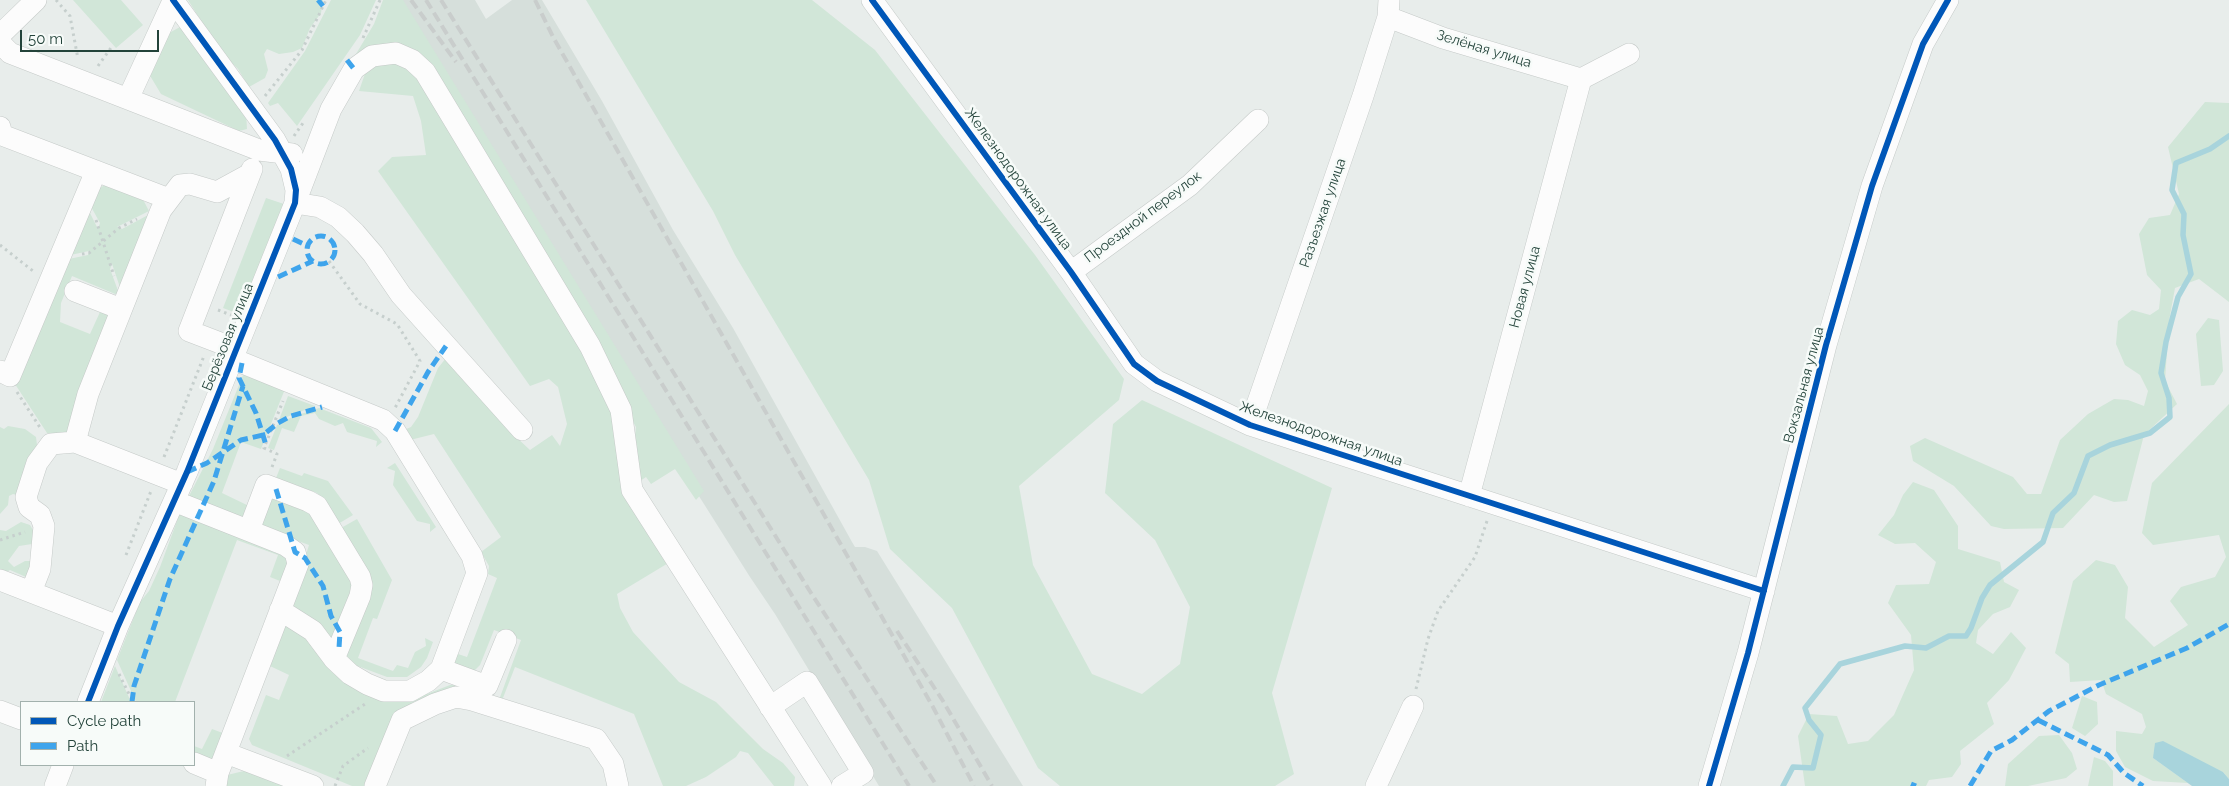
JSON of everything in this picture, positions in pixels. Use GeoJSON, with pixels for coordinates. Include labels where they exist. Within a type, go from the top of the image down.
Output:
{"type":"FeatureCollection","features":[{"type":"Feature","properties":{"kind":"street"},"geometry":{"type":"LineString","coordinates":[[4,24],[36,0]]}},
{"type":"Feature","properties":{"kind":"street"},"geometry":{"type":"LineString","coordinates":[[128,98],[173,0]]}},
{"type":"Feature","properties":{"kind":"street","name":"Берёзовая улица"},"geometry":{"type":"LineString","coordinates":[[88,701],[118,626],[178,493],[295,204],[294,182],[291,169],[253,107],[173,0]]}},
{"type":"Feature","properties":{"kind":"street","name":"Железнодорожная улица"},"geometry":{"type":"LineString","coordinates":[[872,0],[1071,272],[1134,364],[1157,381],[1250,425],[1764,591]]}},
{"type":"Feature","properties":{"kind":"street","name":"Вокзальная улица"},"geometry":{"type":"LineString","coordinates":[[1709,786],[1764,591],[1826,346],[1872,186],[1924,44],[1948,0]]}},
{"type":"Feature","properties":{"kind":"street","name":"Зелёная улица"},"geometry":{"type":"LineString","coordinates":[[1388,8],[1443,38],[1581,79]]}},
{"type":"Feature","properties":{"kind":"street","name":"Разъезжая улица"},"geometry":{"type":"LineString","coordinates":[[1250,425],[1363,96],[1388,8]]}},
{"type":"Feature","properties":{"kind":"street"},"geometry":{"type":"LineString","coordinates":[[0,43],[10,53],[259,150],[282,154],[314,154]]}},
{"type":"Feature","properties":{"kind":"street"},"geometry":{"type":"LineString","coordinates":[[522,430],[401,296],[373,254],[355,233],[338,217],[320,207],[295,204],[331,109],[354,69],[372,56],[396,53],[412,60],[425,72],[590,346],[621,410],[632,490],[821,786]]}},
{"type":"Feature","properties":{"kind":"street"},"geometry":{"type":"LineString","coordinates":[[1581,79],[1629,54]]}},
{"type":"Feature","properties":{"kind":"street","name":"Новая улица"},"geometry":{"type":"LineString","coordinates":[[1469,496],[1581,79]]}},
{"type":"Feature","properties":{"kind":"street","name":"Проездной переулок"},"geometry":{"type":"LineString","coordinates":[[1071,272],[1190,185],[1258,120]]}},
{"type":"Feature","properties":{"kind":"street"},"geometry":{"type":"LineString","coordinates":[[0,127],[2,135],[96,171],[165,205]]}},
{"type":"Feature","properties":{"kind":"street"},"geometry":{"type":"LineString","coordinates":[[259,150],[190,331],[211,339],[235,354],[290,382],[383,420],[395,431],[472,556],[477,573],[441,669],[428,681],[410,691],[384,691],[350,674],[334,659],[314,631],[280,610]]}},
{"type":"Feature","properties":{"kind":"street"},"geometry":{"type":"LineString","coordinates":[[5,374],[50,284],[96,171]]}},
{"type":"Feature","properties":{"kind":"street"},"geometry":{"type":"LineString","coordinates":[[74,442],[88,394],[165,205],[180,185],[190,184],[217,192],[250,174]]}},
{"type":"Feature","properties":{"kind":"street"},"geometry":{"type":"LineString","coordinates":[[75,291],[123,306]]}},
{"type":"Feature","properties":{"kind":"street"},"geometry":{"type":"LineString","coordinates":[[31,592],[40,569],[44,526],[40,515],[29,507],[26,497],[37,463],[51,444],[74,442],[157,475],[178,493],[249,530],[285,544],[295,552],[298,564],[220,771]]}},
{"type":"Feature","properties":{"kind":"street"},"geometry":{"type":"LineString","coordinates":[[249,530],[266,485],[308,501],[316,506],[360,576],[362,585],[360,596],[334,659]]}},
{"type":"Feature","properties":{"kind":"street"},"geometry":{"type":"LineString","coordinates":[[0,580],[118,626]]}},
{"type":"Feature","properties":{"kind":"street"},"geometry":{"type":"LineString","coordinates":[[441,669],[488,686],[506,640]]}},
{"type":"Feature","properties":{"kind":"street"},"geometry":{"type":"LineString","coordinates":[[770,706],[808,682],[863,773],[842,786]]}},
{"type":"Feature","properties":{"kind":"street"},"geometry":{"type":"LineString","coordinates":[[375,786],[402,720],[435,704],[456,697],[472,700],[596,739],[614,764],[618,786]]}},
{"type":"Feature","properties":{"kind":"street"},"geometry":{"type":"LineString","coordinates":[[1376,786],[1412,706]]}},
{"type":"Feature","properties":{"kind":"street"},"geometry":{"type":"LineString","coordinates":[[0,711],[20,719]]}},
{"type":"Feature","properties":{"kind":"street"},"geometry":{"type":"LineString","coordinates":[[195,763],[220,771],[272,770],[313,786]]}},
{"type":"Feature","properties":{"kind":"street"},"geometry":{"type":"LineString","coordinates":[[55,786],[63,766]]}},
{"type":"Feature","properties":{"kind":"path"},"geometry":{"type":"LineString","coordinates":[[56,0],[70,16],[80,69],[85,83]]}},
{"type":"Feature","properties":{"kind":"path"},"geometry":{"type":"LineString","coordinates":[[253,107],[270,92],[302,50],[326,0]]}},
{"type":"Feature","properties":{"kind":"path"},"geometry":{"type":"LineString","coordinates":[[85,83],[113,45]]}},
{"type":"Feature","properties":{"kind":"path"},"geometry":{"type":"LineString","coordinates":[[85,198],[99,226],[123,306]]}},
{"type":"Feature","properties":{"kind":"path"},"geometry":{"type":"LineString","coordinates":[[60,259],[89,253],[119,228],[165,205]]}},
{"type":"Feature","properties":{"kind":"path"},"geometry":{"type":"LineString","coordinates":[[0,245],[50,284]]}},
{"type":"Feature","properties":{"kind":"path"},"geometry":{"type":"LineString","coordinates":[[329,261],[360,304],[397,324],[420,361],[393,412]]}},
{"type":"Feature","properties":{"kind":"path"},"geometry":{"type":"LineString","coordinates":[[126,556],[211,339]]}},
{"type":"Feature","properties":{"kind":"path"},"geometry":{"type":"LineString","coordinates":[[5,374],[51,444]]}},
{"type":"Feature","properties":{"kind":"path"},"geometry":{"type":"LineString","coordinates":[[266,485],[277,454],[264,448],[290,382]]}},
{"type":"Feature","properties":{"kind":"path"},"geometry":{"type":"LineString","coordinates":[[1412,706],[1428,639],[1438,611],[1475,557],[1492,504]]}},
{"type":"Feature","properties":{"kind":"path"},"geometry":{"type":"LineString","coordinates":[[272,770],[278,762],[384,691]]}},
{"type":"Feature","properties":{"kind":"path"},"geometry":{"type":"LineString","coordinates":[[334,786],[343,766],[367,750],[371,741]]}},
{"type":"Feature","properties":{"kind":"shaded area"},"geometry":{"type":"Polygon","coordinates":[[[386,0],[475,0],[486,19],[512,0],[542,0],[602,101],[673,230],[733,328],[855,547],[865,547],[877,551],[1023,786],[879,786],[775,614],[386,0]]]}},
{"type":"Feature","properties":{"kind":"green space"},"geometry":{"type":"Polygon","coordinates":[[[73,0],[121,0],[143,25],[116,48],[73,0]]]}},
{"type":"Feature","properties":{"kind":"green space"},"geometry":{"type":"Polygon","coordinates":[[[188,0],[323,0],[321,13],[310,28],[302,48],[293,52],[279,54],[267,49],[264,54],[268,70],[265,78],[249,87],[238,69],[220,51],[188,0]]]}},
{"type":"Feature","properties":{"kind":"green space"},"geometry":{"type":"Polygon","coordinates":[[[331,0],[376,0],[360,35],[297,126],[278,103],[270,106],[268,103],[305,51],[331,0]]]}},
{"type":"Feature","properties":{"kind":"green space"},"geometry":{"type":"Polygon","coordinates":[[[383,0],[403,0],[704,491],[696,500],[675,469],[651,484],[646,477],[637,483],[633,454],[636,427],[432,73],[375,48],[356,54],[374,24],[383,0]]]}},
{"type":"Feature","properties":{"kind":"green space"},"geometry":{"type":"Polygon","coordinates":[[[586,0],[812,0],[875,50],[1035,255],[1124,379],[1119,400],[1019,486],[1033,565],[1092,674],[1142,694],[1180,664],[1190,607],[1155,540],[1105,493],[1113,424],[1142,400],[1332,488],[1272,693],[1294,774],[1275,786],[1060,786],[1038,768],[952,608],[890,549],[869,480],[735,255],[713,211],[586,0]]]}},
{"type":"Feature","properties":{"kind":"green space"},"geometry":{"type":"Polygon","coordinates":[[[180,27],[246,112],[247,129],[239,131],[161,94],[149,74],[169,33],[180,27]]]}},
{"type":"Feature","properties":{"kind":"green space"},"geometry":{"type":"Polygon","coordinates":[[[393,61],[417,73],[607,390],[670,562],[617,594],[620,608],[633,632],[679,682],[716,702],[763,749],[783,763],[795,777],[794,786],[774,786],[748,753],[740,751],[736,757],[706,777],[686,786],[663,786],[634,714],[515,667],[501,703],[458,687],[451,687],[414,702],[399,711],[366,786],[352,786],[252,745],[249,739],[266,695],[279,700],[289,675],[270,666],[284,626],[289,625],[312,638],[320,658],[333,673],[344,680],[427,694],[450,685],[458,685],[499,700],[521,640],[494,630],[480,665],[474,671],[455,665],[454,656],[458,654],[467,657],[497,578],[488,574],[489,566],[481,552],[501,537],[434,434],[410,440],[404,430],[411,427],[418,417],[438,368],[446,358],[515,436],[530,450],[552,435],[560,446],[567,424],[558,387],[549,379],[530,386],[378,171],[392,157],[426,155],[421,121],[413,96],[359,91],[368,65],[393,61]]]}},
{"type":"Feature","properties":{"kind":"green space"},"geometry":{"type":"Polygon","coordinates":[[[2205,102],[2229,103],[2229,302],[2199,279],[2175,288],[2169,321],[2165,381],[2177,404],[2144,435],[2127,501],[2114,502],[2094,495],[2063,528],[2004,529],[1991,526],[1954,486],[1913,461],[1910,446],[1925,438],[2013,477],[2027,494],[2041,494],[2060,440],[2088,414],[2114,399],[2128,400],[2144,406],[2148,391],[2140,375],[2125,365],[2116,344],[2118,321],[2132,310],[2150,315],[2159,309],[2161,290],[2147,275],[2139,234],[2149,218],[2170,215],[2179,194],[2168,147],[2205,102]]]}},
{"type":"Feature","properties":{"kind":"green space"},"geometry":{"type":"Polygon","coordinates":[[[105,185],[139,192],[149,211],[117,227],[122,229],[150,214],[122,293],[112,264],[110,269],[120,296],[72,276],[61,303],[60,322],[90,334],[100,312],[111,316],[68,434],[47,433],[13,381],[64,260],[88,255],[89,251],[66,256],[87,207],[98,229],[100,223],[89,203],[94,191],[105,185]]]}},
{"type":"Feature","properties":{"kind":"green space"},"geometry":{"type":"Polygon","coordinates":[[[266,198],[284,204],[239,314],[223,308],[266,198]]]}},
{"type":"Feature","properties":{"kind":"green space"},"geometry":{"type":"Polygon","coordinates":[[[2208,318],[2219,320],[2223,371],[2214,385],[2201,386],[2196,334],[2208,318]]]}},
{"type":"Feature","properties":{"kind":"green space"},"geometry":{"type":"Polygon","coordinates":[[[243,375],[285,389],[261,449],[241,442],[222,493],[249,506],[241,520],[189,496],[213,449],[243,375]]]}},
{"type":"Feature","properties":{"kind":"green space"},"geometry":{"type":"Polygon","coordinates":[[[288,396],[315,406],[279,420],[288,396]]]}},
{"type":"Feature","properties":{"kind":"green space"},"geometry":{"type":"Polygon","coordinates":[[[2229,404],[2229,779],[2223,772],[2153,758],[2188,783],[2153,781],[2125,767],[2116,751],[2116,731],[2142,734],[2146,727],[2142,714],[2106,694],[2101,680],[2070,682],[2069,664],[2055,653],[2073,581],[2096,560],[2115,565],[2128,587],[2125,618],[2154,647],[2188,625],[2170,601],[2181,587],[2215,577],[2226,557],[2219,535],[2153,545],[2142,533],[2152,483],[2229,404]]]}},
{"type":"Feature","properties":{"kind":"green space"},"geometry":{"type":"Polygon","coordinates":[[[319,408],[371,428],[382,442],[376,447],[377,441],[347,432],[343,423],[335,426],[319,419],[315,413],[301,416],[294,432],[282,428],[274,450],[268,448],[277,425],[292,417],[319,408]]]}},
{"type":"Feature","properties":{"kind":"green space"},"geometry":{"type":"Polygon","coordinates":[[[8,426],[25,429],[36,437],[37,445],[21,477],[23,481],[17,495],[9,496],[8,505],[0,514],[0,427],[4,429],[8,426]]]}},
{"type":"Feature","properties":{"kind":"green space"},"geometry":{"type":"Polygon","coordinates":[[[395,463],[436,527],[430,532],[430,524],[417,521],[393,485],[395,471],[387,468],[395,463]]]}},
{"type":"Feature","properties":{"kind":"green space"},"geometry":{"type":"Polygon","coordinates":[[[280,468],[302,476],[304,473],[328,481],[353,515],[338,524],[317,493],[276,478],[280,468]]]}},
{"type":"Feature","properties":{"kind":"green space"},"geometry":{"type":"Polygon","coordinates":[[[1913,482],[1934,490],[1958,526],[1958,549],[2000,562],[2004,582],[2019,590],[2010,607],[1993,614],[1978,630],[1976,643],[1993,654],[2011,632],[2026,648],[2009,680],[1987,703],[1994,724],[1960,751],[1961,764],[1952,777],[1929,780],[1926,786],[1805,786],[1798,736],[1809,714],[1837,716],[1848,744],[1868,741],[1894,715],[1914,670],[1911,635],[1888,603],[1896,585],[1929,584],[1936,562],[1915,543],[1895,544],[1878,535],[1894,515],[1903,495],[1913,482]]]}},
{"type":"Feature","properties":{"kind":"green space"},"geometry":{"type":"Polygon","coordinates":[[[270,494],[305,507],[354,583],[332,647],[290,608],[309,545],[265,529],[260,522],[270,494]]]}},
{"type":"Feature","properties":{"kind":"green space"},"geometry":{"type":"Polygon","coordinates":[[[180,513],[293,560],[285,583],[270,577],[278,555],[237,540],[175,701],[136,701],[117,660],[140,602],[149,591],[180,513]]]}},
{"type":"Feature","properties":{"kind":"green space"},"geometry":{"type":"Polygon","coordinates":[[[357,519],[392,580],[377,619],[373,618],[358,658],[393,671],[397,665],[408,668],[415,652],[426,646],[425,638],[433,642],[427,658],[421,667],[407,677],[387,677],[355,665],[346,655],[372,583],[341,528],[357,519]]]}},
{"type":"Feature","properties":{"kind":"green space"},"geometry":{"type":"Polygon","coordinates":[[[21,522],[30,525],[34,532],[32,544],[19,546],[8,561],[14,567],[25,561],[33,563],[26,577],[10,570],[0,575],[0,530],[6,531],[21,522]]]}},
{"type":"Feature","properties":{"kind":"green space"},"geometry":{"type":"Polygon","coordinates":[[[115,666],[131,701],[101,701],[115,666]]]}},
{"type":"Feature","properties":{"kind":"green space"},"geometry":{"type":"Polygon","coordinates":[[[2082,696],[2097,702],[2098,724],[2085,736],[2072,728],[2082,696]]]}},
{"type":"Feature","properties":{"kind":"green space"},"geometry":{"type":"Polygon","coordinates":[[[212,729],[228,735],[217,764],[195,755],[195,746],[202,749],[212,729]]]}},
{"type":"Feature","properties":{"kind":"green space"},"geometry":{"type":"Polygon","coordinates":[[[2059,735],[2072,753],[2077,769],[2066,778],[2028,786],[2005,786],[2008,764],[2039,736],[2059,735]]]}},
{"type":"Feature","properties":{"kind":"green space"},"geometry":{"type":"Polygon","coordinates":[[[2094,757],[2105,761],[2113,771],[2113,786],[2088,786],[2094,757]]]}},
{"type":"Feature","properties":{"kind":"green space"},"geometry":{"type":"Polygon","coordinates":[[[244,771],[284,786],[223,786],[227,775],[244,771]]]}},
{"type":"Feature","properties":{"kind":"water"},"geometry":{"type":"Polygon","coordinates":[[[2163,741],[2223,772],[2229,779],[2229,786],[2192,786],[2153,758],[2155,743],[2163,741]]]}},
{"type":"Feature","properties":{"kind":"waterway"},"geometry":{"type":"LineString","coordinates":[[1783,786],[1793,767],[1813,768],[1821,735],[1809,720],[1805,708],[1840,664],[1905,646],[1926,648],[1949,636],[1966,636],[1971,628],[1982,598],[1990,585],[2043,542],[2053,513],[2074,493],[2088,456],[2110,445],[2150,433],[2170,417],[2169,398],[2161,373],[2166,342],[2178,297],[2191,274],[2183,235],[2184,214],[2172,190],[2176,163],[2210,149],[2229,136]]}},
{"type":"Feature","properties":{"kind":"railway"},"geometry":{"type":"LineString","coordinates":[[411,0],[456,62]]}},
{"type":"Feature","properties":{"kind":"railway"},"geometry":{"type":"LineString","coordinates":[[426,0],[909,786]]}},
{"type":"Feature","properties":{"kind":"railway"},"geometry":{"type":"LineString","coordinates":[[441,0],[811,593],[937,786]]}},
{"type":"Feature","properties":{"kind":"railway"},"geometry":{"type":"LineString","coordinates":[[535,0],[553,37],[933,707],[974,786]]}},
{"type":"Feature","properties":{"kind":"railway"},"geometry":{"type":"LineString","coordinates":[[897,631],[943,701],[992,786]]}},
{"type":"Feature","properties":{"kind":"marked path"},"geometry":{"type":"LineString","coordinates":[[318,0],[323,6]]}},
{"type":"Feature","properties":{"kind":"marked path"},"geometry":{"type":"LineString","coordinates":[[347,60],[354,69]]}},
{"type":"Feature","properties":{"kind":"marked path"},"geometry":{"type":"LineString","coordinates":[[321,236],[331,240],[335,250],[331,260],[321,264],[311,260],[307,250],[311,240],[321,236]]}},
{"type":"Feature","properties":{"kind":"marked path"},"geometry":{"type":"LineString","coordinates":[[293,239],[308,246]]}},
{"type":"Feature","properties":{"kind":"marked path"},"geometry":{"type":"LineString","coordinates":[[278,277],[313,261]]}},
{"type":"Feature","properties":{"kind":"marked path"},"geometry":{"type":"LineString","coordinates":[[395,431],[428,372],[446,346]]}},
{"type":"Feature","properties":{"kind":"marked path"},"geometry":{"type":"LineString","coordinates":[[242,363],[239,378],[256,413],[266,445]]}},
{"type":"Feature","properties":{"kind":"marked path"},"geometry":{"type":"LineString","coordinates":[[132,701],[134,686],[170,579],[214,481],[243,386]]}},
{"type":"Feature","properties":{"kind":"marked path"},"geometry":{"type":"LineString","coordinates":[[187,472],[207,463],[241,440],[263,435],[278,423],[291,416],[322,407]]}},
{"type":"Feature","properties":{"kind":"marked path"},"geometry":{"type":"LineString","coordinates":[[276,489],[295,552],[305,558],[323,586],[331,616],[340,632],[339,648]]}},
{"type":"Feature","properties":{"kind":"marked path"},"geometry":{"type":"LineString","coordinates":[[1970,786],[1991,751],[2012,740],[2049,711],[2099,685],[2187,648],[2229,624]]}},
{"type":"Feature","properties":{"kind":"marked path"},"geometry":{"type":"LineString","coordinates":[[2038,720],[2108,755],[2124,773],[2143,786]]}},
{"type":"Feature","properties":{"kind":"marked path"},"geometry":{"type":"LineString","coordinates":[[1911,784],[1916,786]]}},
{"type":"Feature","properties":{"kind":"cycle path"},"geometry":{"type":"LineString","coordinates":[[88,701],[118,626],[187,472],[295,203],[296,190],[291,169],[275,140],[173,0]]}},
{"type":"Feature","properties":{"kind":"cycle path"},"geometry":{"type":"LineString","coordinates":[[872,0],[1071,272],[1134,364],[1157,381],[1250,425],[1764,591]]}},
{"type":"Feature","properties":{"kind":"cycle path"},"geometry":{"type":"LineString","coordinates":[[1709,786],[1748,653],[1826,345],[1872,186],[1923,44],[1948,0]]}}]}
